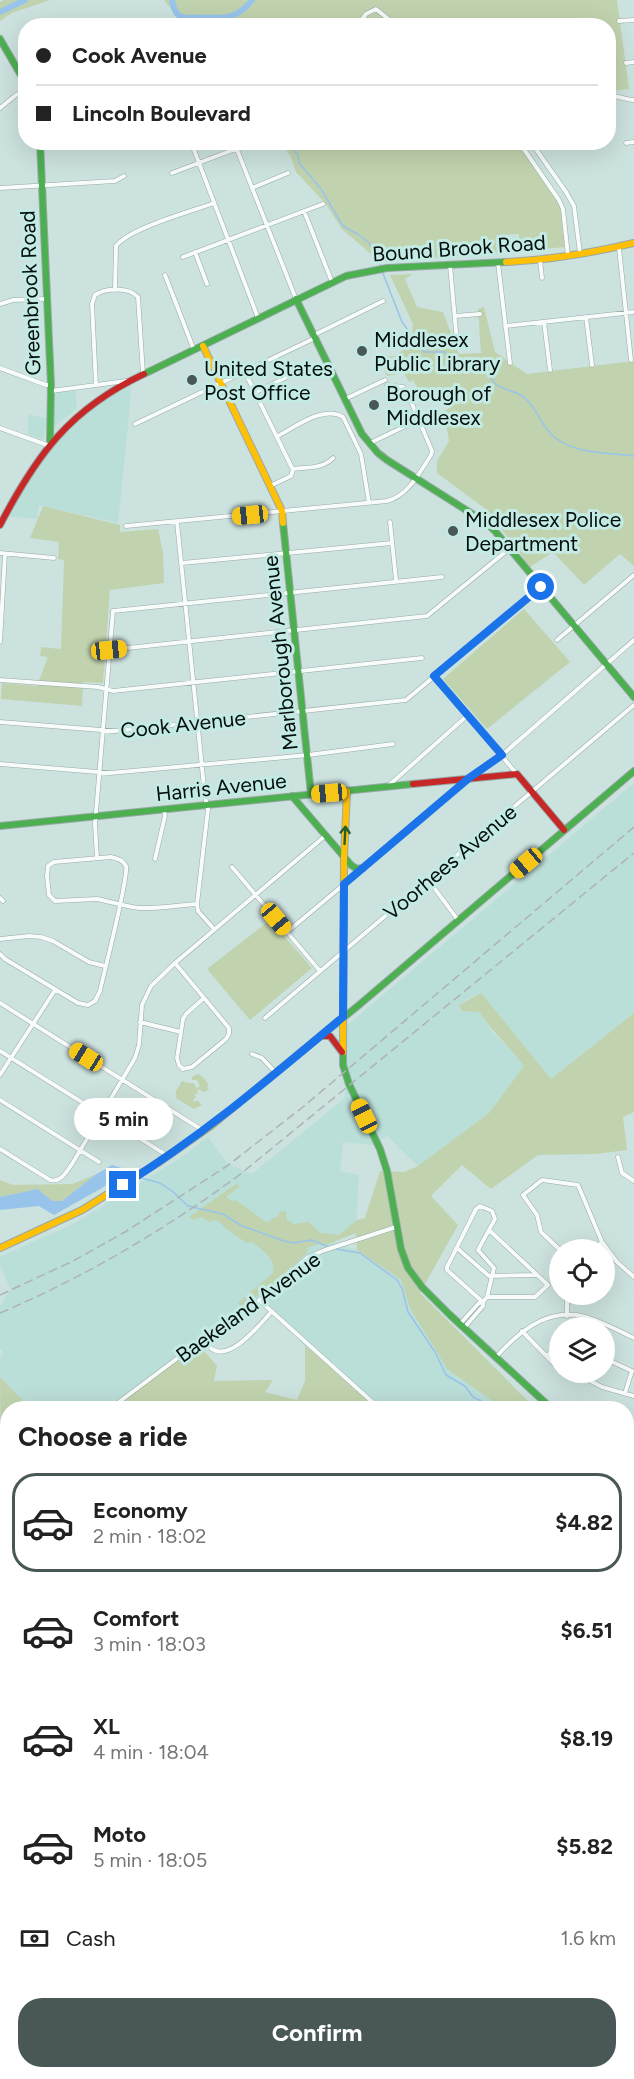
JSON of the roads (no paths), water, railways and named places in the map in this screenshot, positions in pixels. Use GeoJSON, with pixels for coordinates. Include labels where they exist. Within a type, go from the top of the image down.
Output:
{"type":"FeatureCollection","features":[{"type":"Feature","properties":{"kind":"main road"},"geometry":{"type":"LineString","coordinates":[[0,39],[18,70]]}},
{"type":"Feature","properties":{"kind":"main road","name":"Greenbrook Road"},"geometry":{"type":"LineString","coordinates":[[40,150],[51,388],[49,443]]}},
{"type":"Feature","properties":{"kind":"main road","name":"Bound Brook Road"},"geometry":{"type":"LineString","coordinates":[[0,525],[12,501],[49,443],[84,409],[129,381],[332,282],[373,269],[540,260],[619,248],[634,243]]}},
{"type":"Feature","properties":{"kind":"main road"},"geometry":{"type":"LineString","coordinates":[[296,299],[369,444],[387,460],[485,522],[634,697]]}},
{"type":"Feature","properties":{"kind":"main road","name":"Marlborough Avenue"},"geometry":{"type":"LineString","coordinates":[[203,346],[282,511],[311,794]]}},
{"type":"Feature","properties":{"kind":"main road"},"geometry":{"type":"LineString","coordinates":[[0,1248],[73,1215],[142,1173],[204,1131],[276,1074],[634,771]]}},
{"type":"Feature","properties":{"kind":"main road"},"geometry":{"type":"LineString","coordinates":[[517,774],[564,830]]}},
{"type":"Feature","properties":{"kind":"main road","name":"Harris Avenue"},"geometry":{"type":"LineString","coordinates":[[0,826],[517,774]]}},
{"type":"Feature","properties":{"kind":"main road"},"geometry":{"type":"LineString","coordinates":[[347,791],[344,858],[343,1055],[346,1078],[380,1149],[404,1260],[413,1276],[462,1326],[543,1401]]}},
{"type":"Feature","properties":{"kind":"main road"},"geometry":{"type":"LineString","coordinates":[[292,796],[344,858],[353,867],[363,868]]}},
{"type":"Feature","properties":{"kind":"main road"},"geometry":{"type":"LineString","coordinates":[[343,995],[350,1004],[358,1005]]}},
{"type":"Feature","properties":{"kind":"main road"},"geometry":{"type":"LineString","coordinates":[[321,1036],[330,1036],[343,1055]]}},
{"type":"Feature","properties":{"kind":"street"},"geometry":{"type":"LineString","coordinates":[[363,18],[376,9],[387,18]]}},
{"type":"Feature","properties":{"kind":"street"},"geometry":{"type":"LineString","coordinates":[[619,21],[634,20]]}},
{"type":"Feature","properties":{"kind":"street"},"geometry":{"type":"LineString","coordinates":[[626,63],[634,62]]}},
{"type":"Feature","properties":{"kind":"street"},"geometry":{"type":"LineString","coordinates":[[0,108],[18,93]]}},
{"type":"Feature","properties":{"kind":"street"},"geometry":{"type":"LineString","coordinates":[[616,95],[627,100],[634,99]]}},
{"type":"Feature","properties":{"kind":"street"},"geometry":{"type":"LineString","coordinates":[[626,143],[634,142]]}},
{"type":"Feature","properties":{"kind":"street"},"geometry":{"type":"LineString","coordinates":[[194,150],[258,318]]}},
{"type":"Feature","properties":{"kind":"street"},"geometry":{"type":"LineString","coordinates":[[172,173],[234,150]]}},
{"type":"Feature","properties":{"kind":"street"},"geometry":{"type":"LineString","coordinates":[[237,150],[296,299]]}},
{"type":"Feature","properties":{"kind":"street"},"geometry":{"type":"LineString","coordinates":[[525,150],[563,209],[568,256]]}},
{"type":"Feature","properties":{"kind":"street"},"geometry":{"type":"LineString","coordinates":[[537,150],[574,206],[580,253]]}},
{"type":"Feature","properties":{"kind":"street"},"geometry":{"type":"LineString","coordinates":[[252,188],[288,172]]}},
{"type":"Feature","properties":{"kind":"street"},"geometry":{"type":"LineString","coordinates":[[0,188],[115,181],[124,176]]}},
{"type":"Feature","properties":{"kind":"street"},"geometry":{"type":"LineString","coordinates":[[115,290],[116,246],[120,241],[136,232],[214,203]]}},
{"type":"Feature","properties":{"kind":"street"},"geometry":{"type":"LineString","coordinates":[[183,257],[323,204]]}},
{"type":"Feature","properties":{"kind":"street"},"geometry":{"type":"LineString","coordinates":[[304,211],[332,282]]}},
{"type":"Feature","properties":{"kind":"street"},"geometry":{"type":"LineString","coordinates":[[619,248],[631,360]]}},
{"type":"Feature","properties":{"kind":"street"},"geometry":{"type":"LineString","coordinates":[[195,252],[207,284]]}},
{"type":"Feature","properties":{"kind":"street"},"geometry":{"type":"LineString","coordinates":[[540,260],[542,278]]}},
{"type":"Feature","properties":{"kind":"street"},"geometry":{"type":"LineString","coordinates":[[498,263],[510,363]]}},
{"type":"Feature","properties":{"kind":"street"},"geometry":{"type":"LineString","coordinates":[[450,265],[457,342]]}},
{"type":"Feature","properties":{"kind":"street"},"geometry":{"type":"LineString","coordinates":[[165,275],[194,350]]}},
{"type":"Feature","properties":{"kind":"street"},"geometry":{"type":"LineString","coordinates":[[96,385],[93,301],[98,292],[129,291],[138,297],[143,374]]}},
{"type":"Feature","properties":{"kind":"street"},"geometry":{"type":"LineString","coordinates":[[0,304],[13,300],[47,299]]}},
{"type":"Feature","properties":{"kind":"street"},"geometry":{"type":"LineString","coordinates":[[135,424],[219,382],[245,372],[383,301]]}},
{"type":"Feature","properties":{"kind":"street"},"geometry":{"type":"LineString","coordinates":[[506,326],[634,312]]}},
{"type":"Feature","properties":{"kind":"street"},"geometry":{"type":"LineString","coordinates":[[455,316],[480,314]]}},
{"type":"Feature","properties":{"kind":"street"},"geometry":{"type":"LineString","coordinates":[[586,317],[592,365]]}},
{"type":"Feature","properties":{"kind":"street"},"geometry":{"type":"LineString","coordinates":[[544,322],[550,370]]}},
{"type":"Feature","properties":{"kind":"street"},"geometry":{"type":"LineString","coordinates":[[0,374],[1,368],[51,388]]}},
{"type":"Feature","properties":{"kind":"street"},"geometry":{"type":"LineString","coordinates":[[245,372],[293,468],[291,476],[270,486]]}},
{"type":"Feature","properties":{"kind":"street"},"geometry":{"type":"LineString","coordinates":[[256,392],[297,372],[310,372]]}},
{"type":"Feature","properties":{"kind":"street","name":"Bound Brook Road"},"geometry":{"type":"LineString","coordinates":[[51,388],[129,381]]}},
{"type":"Feature","properties":{"kind":"street"},"geometry":{"type":"LineString","coordinates":[[126,526],[369,503],[399,497],[431,455],[431,445],[407,392],[403,387],[386,383],[345,399]]}},
{"type":"Feature","properties":{"kind":"street"},"geometry":{"type":"LineString","coordinates":[[278,436],[313,417],[335,413],[343,417],[361,454],[369,503]]}},
{"type":"Feature","properties":{"kind":"street"},"geometry":{"type":"LineString","coordinates":[[369,444],[418,420]]}},
{"type":"Feature","properties":{"kind":"street"},"geometry":{"type":"LineString","coordinates":[[0,428],[49,443]]}},
{"type":"Feature","properties":{"kind":"street"},"geometry":{"type":"LineString","coordinates":[[293,468],[320,466],[327,464],[333,458]]}},
{"type":"Feature","properties":{"kind":"street"},"geometry":{"type":"LineString","coordinates":[[177,522],[208,812],[197,904],[198,911],[214,929]]}},
{"type":"Feature","properties":{"kind":"street"},"geometry":{"type":"LineString","coordinates":[[390,522],[396,580]]}},
{"type":"Feature","properties":{"kind":"street"},"geometry":{"type":"LineString","coordinates":[[182,563],[392,543]]}},
{"type":"Feature","properties":{"kind":"street"},"geometry":{"type":"LineString","coordinates":[[109,650],[427,616],[509,549]]}},
{"type":"Feature","properties":{"kind":"street"},"geometry":{"type":"LineString","coordinates":[[0,639],[2,553],[54,558]]}},
{"type":"Feature","properties":{"kind":"street"},"geometry":{"type":"LineString","coordinates":[[557,640],[634,575]]}},
{"type":"Feature","properties":{"kind":"street"},"geometry":{"type":"LineString","coordinates":[[97,858],[96,817],[112,613],[118,609],[442,576]]}},
{"type":"Feature","properties":{"kind":"street","name":"Cook Avenue"},"geometry":{"type":"LineString","coordinates":[[0,722],[114,731],[406,700],[541,587]]}},
{"type":"Feature","properties":{"kind":"street"},"geometry":{"type":"LineString","coordinates":[[287,932],[469,778],[502,755],[634,640]]}},
{"type":"Feature","properties":{"kind":"street"},"geometry":{"type":"LineString","coordinates":[[0,680],[98,687],[113,691],[423,658]]}},
{"type":"Feature","properties":{"kind":"street"},"geometry":{"type":"LineString","coordinates":[[434,676],[517,774]]}},
{"type":"Feature","properties":{"kind":"street","name":"Voorhees Avenue"},"geometry":{"type":"LineString","coordinates":[[265,1018],[634,705]]}},
{"type":"Feature","properties":{"kind":"street"},"geometry":{"type":"LineString","coordinates":[[388,786],[468,715]]}},
{"type":"Feature","properties":{"kind":"street"},"geometry":{"type":"LineString","coordinates":[[0,764],[110,773],[308,755],[393,744]]}},
{"type":"Feature","properties":{"kind":"street"},"geometry":{"type":"LineString","coordinates":[[155,860],[165,816],[164,810]]}},
{"type":"Feature","properties":{"kind":"street"},"geometry":{"type":"LineString","coordinates":[[0,1149],[50,1180],[55,1182],[59,1180],[81,1150],[137,1053],[142,1005],[147,992],[156,980],[325,836]]}},
{"type":"Feature","properties":{"kind":"street"},"geometry":{"type":"LineString","coordinates":[[0,954],[82,1005],[92,1003],[98,995],[120,904],[126,874],[124,863],[116,858],[59,861],[51,864],[47,872],[49,896],[56,901],[91,899],[120,904],[146,908],[197,904]]}},
{"type":"Feature","properties":{"kind":"street"},"geometry":{"type":"LineString","coordinates":[[232,867],[320,971]]}},
{"type":"Feature","properties":{"kind":"street"},"geometry":{"type":"LineString","coordinates":[[429,881],[458,920]]}},
{"type":"Feature","properties":{"kind":"street"},"geometry":{"type":"LineString","coordinates":[[0,939],[41,937],[53,941],[89,962],[105,966]]}},
{"type":"Feature","properties":{"kind":"street"},"geometry":{"type":"LineString","coordinates":[[175,963],[228,1024],[229,1034],[192,1067],[183,1069],[177,1062],[184,1016],[204,998]]}},
{"type":"Feature","properties":{"kind":"street"},"geometry":{"type":"LineString","coordinates":[[0,1075],[55,990]]}},
{"type":"Feature","properties":{"kind":"street"},"geometry":{"type":"LineString","coordinates":[[0,1004],[204,1131]]}},
{"type":"Feature","properties":{"kind":"street"},"geometry":{"type":"LineString","coordinates":[[140,1023],[181,1032]]}},
{"type":"Feature","properties":{"kind":"street"},"geometry":{"type":"LineString","coordinates":[[0,1051],[168,1156]]}},
{"type":"Feature","properties":{"kind":"street"},"geometry":{"type":"LineString","coordinates":[[252,1054],[262,1058],[276,1074]]}},
{"type":"Feature","properties":{"kind":"street"},"geometry":{"type":"LineString","coordinates":[[0,1100],[99,1162]]}},
{"type":"Feature","properties":{"kind":"street"},"geometry":{"type":"LineString","coordinates":[[618,1156],[622,1173],[634,1182]]}},
{"type":"Feature","properties":{"kind":"street"},"geometry":{"type":"LineString","coordinates":[[549,1240],[541,1232],[537,1215],[523,1195],[542,1180],[578,1185],[601,1239]]}},
{"type":"Feature","properties":{"kind":"street"},"geometry":{"type":"LineString","coordinates":[[462,1326],[479,1304],[483,1302],[487,1297],[494,1275],[494,1269],[478,1250],[495,1219],[494,1214],[489,1209],[480,1206],[476,1209],[447,1270],[483,1302]]}},
{"type":"Feature","properties":{"kind":"street","name":"Baekeland Avenue"},"geometry":{"type":"LineString","coordinates":[[122,1401],[202,1339],[259,1300],[302,1262],[325,1250],[396,1227]]}},
{"type":"Feature","properties":{"kind":"street"},"geometry":{"type":"LineString","coordinates":[[487,1297],[535,1297],[548,1285],[489,1230]]}},
{"type":"Feature","properties":{"kind":"street"},"geometry":{"type":"LineString","coordinates":[[457,1248],[486,1274],[537,1275]]}},
{"type":"Feature","properties":{"kind":"street"},"geometry":{"type":"LineString","coordinates":[[615,1259],[634,1276]]}},
{"type":"Feature","properties":{"kind":"street"},"geometry":{"type":"LineString","coordinates":[[259,1300],[371,1401]]}},
{"type":"Feature","properties":{"kind":"street"},"geometry":{"type":"LineString","coordinates":[[567,1305],[567,1316]]}},
{"type":"Feature","properties":{"kind":"street"},"geometry":{"type":"LineString","coordinates":[[202,1339],[215,1351],[223,1352],[231,1349],[249,1337],[272,1311]]}},
{"type":"Feature","properties":{"kind":"street"},"geometry":{"type":"LineString","coordinates":[[496,1357],[522,1331],[539,1320],[567,1316],[595,1319],[634,1338]]}},
{"type":"Feature","properties":{"kind":"street"},"geometry":{"type":"LineString","coordinates":[[522,1331],[549,1359]]}},
{"type":"Feature","properties":{"kind":"street"},"geometry":{"type":"LineString","coordinates":[[615,1363],[632,1371],[625,1393]]}},
{"type":"Feature","properties":{"kind":"street"},"geometry":{"type":"LineString","coordinates":[[594,1383],[634,1396]]}},
{"type":"Feature","properties":{"kind":"water"},"geometry":{"type":"Polygon","coordinates":[[[112,1165],[132,1171],[54,1215],[39,1206],[0,1210],[0,1197],[38,1189],[52,1201],[62,1201],[95,1175],[112,1165]]]}},
{"type":"Feature","properties":{"kind":"waterway"},"geometry":{"type":"LineString","coordinates":[[0,12],[25,0]]}},
{"type":"Feature","properties":{"kind":"waterway"},"geometry":{"type":"LineString","coordinates":[[172,0],[174,9],[184,18],[230,16],[245,8],[252,0]]}},
{"type":"Feature","properties":{"kind":"waterway"},"geometry":{"type":"LineString","coordinates":[[294,150],[298,155],[299,163],[321,189],[343,226],[369,243],[381,266]]}},
{"type":"Feature","properties":{"kind":"waterway"},"geometry":{"type":"LineString","coordinates":[[382,271],[402,322],[424,352],[445,352],[450,364],[474,365],[482,368],[497,385],[526,399],[549,432],[572,447],[592,452],[634,456]]}},
{"type":"Feature","properties":{"kind":"waterway"},"geometry":{"type":"LineString","coordinates":[[138,1177],[160,1183],[188,1206],[223,1214],[242,1226],[284,1241],[293,1243],[311,1240],[329,1247]]}},
{"type":"Feature","properties":{"kind":"waterway"},"geometry":{"type":"LineString","coordinates":[[336,1249],[360,1253],[397,1280],[402,1288],[408,1312],[435,1352],[446,1375],[465,1386],[473,1397],[481,1401]]}},
{"type":"Feature","properties":{"kind":"railway"},"geometry":{"type":"LineString","coordinates":[[0,1295],[73,1261],[125,1232],[227,1166],[303,1107],[634,827]]}},
{"type":"Feature","properties":{"kind":"railway"},"geometry":{"type":"LineString","coordinates":[[0,1313],[63,1284],[153,1234],[238,1176],[634,853]]}},
{"type":"Feature","properties":{"kind":"place","name":"Middlesex Public Library"},"geometry":{"type":"Point","coordinates":[362,351]}},
{"type":"Feature","properties":{"kind":"place","name":"United States Post Office"},"geometry":{"type":"Point","coordinates":[192,380]}},
{"type":"Feature","properties":{"kind":"place","name":"Borough of Middlesex"},"geometry":{"type":"Point","coordinates":[374,405]}},
{"type":"Feature","properties":{"kind":"place","name":"Middlesex Police Department"},"geometry":{"type":"Point","coordinates":[453,531]}}]}
